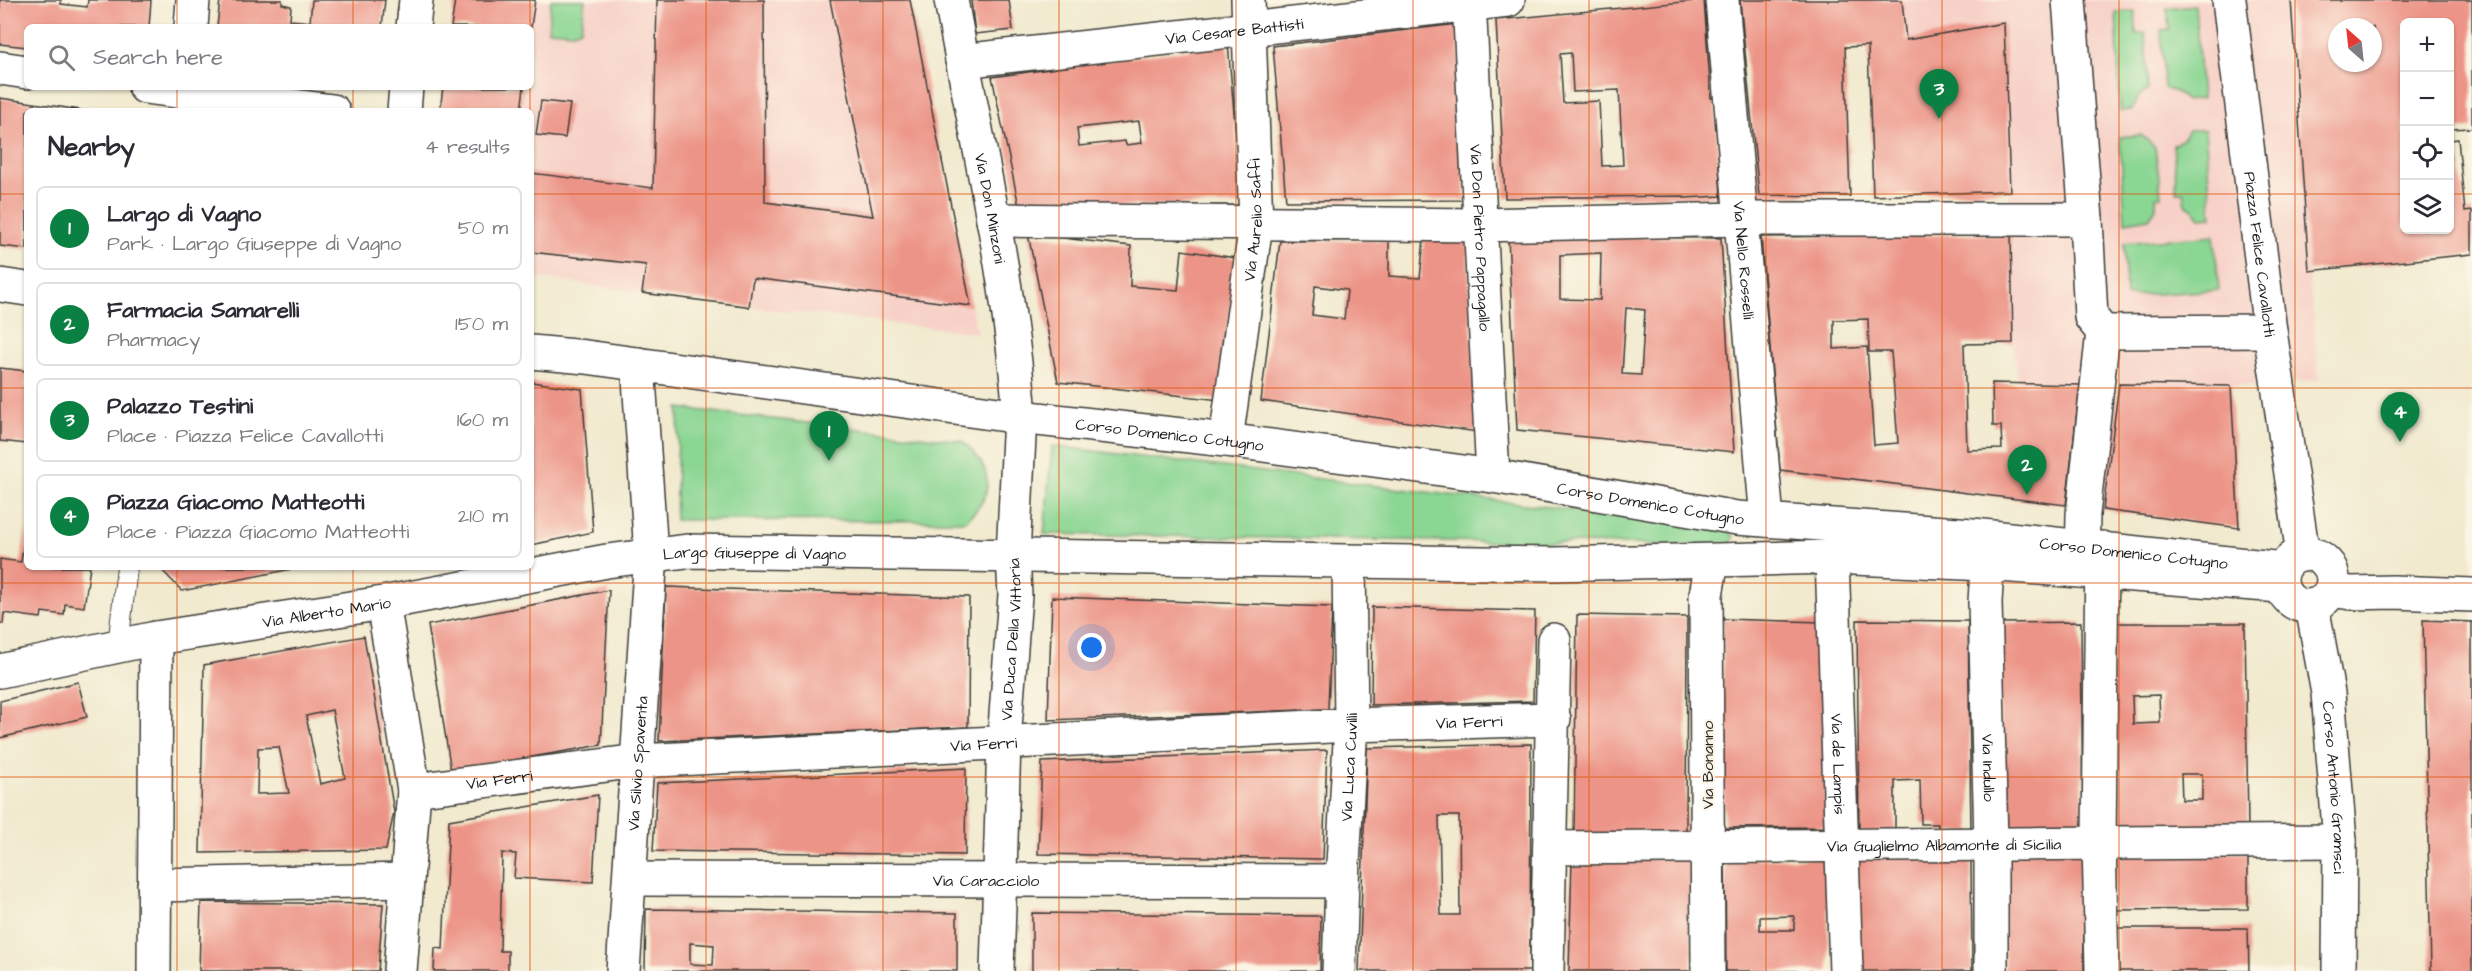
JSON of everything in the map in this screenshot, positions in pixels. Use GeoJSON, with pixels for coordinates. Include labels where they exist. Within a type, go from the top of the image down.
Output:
{"type":"FeatureCollection","features":[{"type":"Feature","properties":{"kind":"street"},"geometry":{"type":"LineString","coordinates":[[191,24],[193,0]]}},
{"type":"Feature","properties":{"kind":"street"},"geometry":{"type":"LineString","coordinates":[[413,24],[416,0]]}},
{"type":"Feature","properties":{"kind":"street","name":"Via Don Minzoni"},"geometry":{"type":"LineString","coordinates":[[951,0],[993,220],[1015,354],[1020,417]]}},
{"type":"Feature","properties":{"kind":"street","name":"Via Cesare Battisti"},"geometry":{"type":"LineString","coordinates":[[962,61],[1248,15],[1509,0]]}},
{"type":"Feature","properties":{"kind":"street","name":"Via Nello Rosselli"},"geometry":{"type":"LineString","coordinates":[[1722,0],[1741,219],[1752,519],[1750,537],[1745,549],[1722,559]]}},
{"type":"Feature","properties":{"kind":"street"},"geometry":{"type":"LineString","coordinates":[[2069,0],[2091,317],[2103,332],[2083,514],[2092,559],[2102,971]]}},
{"type":"Feature","properties":{"kind":"street","name":"Piazza Felice Cavallotti"},"geometry":{"type":"LineString","coordinates":[[2103,332],[2270,331],[2229,0]]}},
{"type":"Feature","properties":{"kind":"street","name":"Via Don Pietro Pappagallo"},"geometry":{"type":"LineString","coordinates":[[1469,2],[1493,476]]}},
{"type":"Feature","properties":{"kind":"street","name":"Via Aurelio Saffi"},"geometry":{"type":"LineString","coordinates":[[1226,440],[1256,224],[1248,15]]}},
{"type":"Feature","properties":{"kind":"street"},"geometry":{"type":"LineString","coordinates":[[0,68],[24,72]]}},
{"type":"Feature","properties":{"kind":"street"},"geometry":{"type":"LineString","coordinates":[[157,90],[184,97],[301,108]]}},
{"type":"Feature","properties":{"kind":"street"},"geometry":{"type":"LineString","coordinates":[[404,108],[406,90]]}},
{"type":"Feature","properties":{"kind":"street"},"geometry":{"type":"LineString","coordinates":[[993,220],[1480,225],[1741,219],[2086,219]]}},
{"type":"Feature","properties":{"kind":"street"},"geometry":{"type":"LineString","coordinates":[[0,285],[24,289]]}},
{"type":"Feature","properties":{"kind":"street"},"geometry":{"type":"LineString","coordinates":[[2270,331],[2289,570],[2289,600],[2296,604],[2351,593],[2472,595]]}},
{"type":"Feature","properties":{"kind":"street"},"geometry":{"type":"LineString","coordinates":[[534,352],[586,357],[1020,417]]}},
{"type":"Feature","properties":{"kind":"street","name":"Largo Giuseppe di Vagno"},"geometry":{"type":"LineString","coordinates":[[638,364],[651,554],[687,551],[1014,555]]}},
{"type":"Feature","properties":{"kind":"street","name":"Corso Domenico Cotugno"},"geometry":{"type":"LineString","coordinates":[[1020,417],[1226,440],[1493,476],[1752,519],[1979,550],[2289,570]]}},
{"type":"Feature","properties":{"kind":"street","name":"Via Duca Della Vittoria"},"geometry":{"type":"LineString","coordinates":[[997,971],[1004,741],[1015,595],[1014,555],[1020,417]]}},
{"type":"Feature","properties":{"kind":"street","name":"Corso Domenico Cotugno"},"geometry":{"type":"LineString","coordinates":[[1014,555],[1554,564],[1832,557],[1979,550]]}},
{"type":"Feature","properties":{"kind":"street","name":"Via Indullo"},"geometry":{"type":"LineString","coordinates":[[1979,550],[1992,843],[1991,971]]}},
{"type":"Feature","properties":{"kind":"street","name":"Via Alberto Mario"},"geometry":{"type":"LineString","coordinates":[[0,671],[156,638],[383,603],[651,554]]}},
{"type":"Feature","properties":{"kind":"street","name":"Via Silvio Spaventa"},"geometry":{"type":"LineString","coordinates":[[623,971],[651,554]]}},
{"type":"Feature","properties":{"kind":"street"},"geometry":{"type":"LineString","coordinates":[[2289,570],[2313,555],[2328,565],[2332,573],[2322,598]]}},
{"type":"Feature","properties":{"kind":"street","name":"Via de Lampis"},"geometry":{"type":"LineString","coordinates":[[1832,557],[1846,971]]}},
{"type":"Feature","properties":{"kind":"street","name":"Via Bonanno"},"geometry":{"type":"LineString","coordinates":[[1708,971],[1706,595],[1722,559]]}},
{"type":"Feature","properties":{"kind":"street","name":"Via Luca Cuvilli"},"geometry":{"type":"LineString","coordinates":[[1339,971],[1352,725],[1349,562]]}},
{"type":"Feature","properties":{"kind":"street","name":"Corso Antonio Gramsci"},"geometry":{"type":"LineString","coordinates":[[2322,598],[2340,841],[2339,971]]}},
{"type":"Feature","properties":{"kind":"street"},"geometry":{"type":"LineString","coordinates":[[383,603],[414,790],[400,971]]}},
{"type":"Feature","properties":{"kind":"street"},"geometry":{"type":"LineString","coordinates":[[154,971],[156,638]]}},
{"type":"Feature","properties":{"kind":"street"},"geometry":{"type":"LineString","coordinates":[[1547,971],[1554,640]]}},
{"type":"Feature","properties":{"kind":"street","name":"Via Ferri"},"geometry":{"type":"LineString","coordinates":[[414,790],[638,761],[1352,725],[1554,719]]}},
{"type":"Feature","properties":{"kind":"street","name":"Via Guglielmo Albamonte di Sicilia"},"geometry":{"type":"LineString","coordinates":[[1550,848],[2340,841]]}},
{"type":"Feature","properties":{"kind":"street","name":"Via Caracciolo"},"geometry":{"type":"LineString","coordinates":[[630,879],[1342,881]]}},
{"type":"Feature","properties":{"kind":"street"},"geometry":{"type":"LineString","coordinates":[[154,885],[407,880]]}},
{"type":"Feature","properties":{"kind":"lane"},"geometry":{"type":"LineString","coordinates":[[118,646],[127,570]]}},
{"type":"Feature","properties":{"kind":"shaded area"},"geometry":{"type":"Polygon","coordinates":[[[455,0],[910,0],[977,333],[749,307],[534,277],[534,108],[440,108],[443,90],[534,90],[534,24],[451,24],[455,0]]]}},
{"type":"Feature","properties":{"kind":"shaded area"},"geometry":{"type":"Polygon","coordinates":[[[1902,0],[2291,0],[2309,271],[2319,380],[2231,386],[2019,383],[2013,343],[2004,24],[1906,40],[1902,0]]]}},
{"type":"Feature","properties":{"kind":"green space"},"geometry":{"type":"Polygon","coordinates":[[[551,0],[585,0],[581,29],[573,32],[548,30],[551,0]]]}},
{"type":"Feature","properties":{"kind":"green space"},"geometry":{"type":"Polygon","coordinates":[[[2195,5],[2202,99],[2186,101],[2178,93],[2164,88],[2161,30],[2169,29],[2167,8],[2195,5]]]}},
{"type":"Feature","properties":{"kind":"green space"},"geometry":{"type":"Polygon","coordinates":[[[2135,11],[2136,34],[2145,33],[2148,90],[2139,96],[2132,110],[2120,111],[2116,12],[2135,11]]]}},
{"type":"Feature","properties":{"kind":"green space"},"geometry":{"type":"Polygon","coordinates":[[[2188,130],[2205,130],[2212,217],[2200,218],[2192,208],[2185,204],[2183,192],[2177,192],[2173,145],[2183,139],[2188,130]]]}},
{"type":"Feature","properties":{"kind":"green space"},"geometry":{"type":"Polygon","coordinates":[[[2141,135],[2155,147],[2161,196],[2156,197],[2156,208],[2149,218],[2125,222],[2120,137],[2141,135]]]}},
{"type":"Feature","properties":{"kind":"green space"},"geometry":{"type":"Polygon","coordinates":[[[2214,235],[2219,290],[2126,296],[2124,243],[2214,235]]]}},
{"type":"Feature","properties":{"kind":"green space"},"geometry":{"type":"Polygon","coordinates":[[[679,408],[962,441],[980,460],[985,470],[987,480],[983,501],[965,521],[675,520],[679,408]]]}},
{"type":"Feature","properties":{"kind":"green space"},"geometry":{"type":"Polygon","coordinates":[[[1052,446],[1728,529],[1734,537],[1729,546],[1044,534],[1052,446]]]}},
{"type":"Feature","properties":{"kind":"building"},"geometry":{"type":"Polygon","coordinates":[[[0,0],[61,0],[61,4],[87,7],[88,0],[151,0],[149,24],[24,24],[24,47],[0,44],[0,0]]]}},
{"type":"Feature","properties":{"kind":"building"},"geometry":{"type":"Polygon","coordinates":[[[220,0],[282,0],[282,4],[291,6],[290,20],[310,22],[312,0],[385,0],[382,24],[217,24],[220,0]]]}},
{"type":"Feature","properties":{"kind":"building"},"geometry":{"type":"Polygon","coordinates":[[[455,0],[535,0],[531,24],[451,24],[455,0]]]}},
{"type":"Feature","properties":{"kind":"building"},"geometry":{"type":"Polygon","coordinates":[[[657,0],[764,0],[765,202],[873,216],[830,0],[910,0],[971,306],[753,278],[749,307],[642,293],[646,265],[534,252],[534,173],[653,188],[657,0]]]}},
{"type":"Feature","properties":{"kind":"building"},"geometry":{"type":"Polygon","coordinates":[[[971,0],[1009,0],[1013,30],[975,34],[971,0]]]}},
{"type":"Feature","properties":{"kind":"building"},"geometry":{"type":"Polygon","coordinates":[[[1704,0],[1711,98],[1715,98],[1721,196],[1505,198],[1496,20],[1704,0]],[[1571,53],[1560,54],[1563,103],[1599,101],[1602,166],[1623,165],[1619,90],[1573,92],[1571,53]]]}},
{"type":"Feature","properties":{"kind":"building"},"geometry":{"type":"Polygon","coordinates":[[[1740,0],[1902,0],[1906,40],[2004,23],[2010,191],[1873,196],[1868,46],[1845,47],[1850,196],[1759,195],[1740,0]]]}},
{"type":"Feature","properties":{"kind":"building"},"geometry":{"type":"Polygon","coordinates":[[[2291,0],[2472,0],[2472,128],[2454,129],[2454,18],[2400,18],[2400,234],[2454,234],[2454,140],[2458,139],[2465,212],[2472,211],[2472,254],[2309,271],[2291,0]]]}},
{"type":"Feature","properties":{"kind":"building"},"geometry":{"type":"Polygon","coordinates":[[[1458,24],[1465,200],[1286,201],[1273,46],[1458,24]]]}},
{"type":"Feature","properties":{"kind":"building"},"geometry":{"type":"Polygon","coordinates":[[[1228,44],[1242,205],[1019,206],[992,77],[1228,44]],[[1139,121],[1077,128],[1079,146],[1125,141],[1126,145],[1142,143],[1139,121]]]}},
{"type":"Feature","properties":{"kind":"building"},"geometry":{"type":"Polygon","coordinates":[[[443,90],[524,90],[521,108],[440,108],[443,90]]]}},
{"type":"Feature","properties":{"kind":"building"},"geometry":{"type":"Polygon","coordinates":[[[0,98],[68,108],[24,108],[24,249],[0,246],[0,98]]]}},
{"type":"Feature","properties":{"kind":"building"},"geometry":{"type":"Polygon","coordinates":[[[541,101],[570,104],[565,138],[536,135],[541,101]]]}},
{"type":"Feature","properties":{"kind":"building"},"geometry":{"type":"Polygon","coordinates":[[[1028,234],[1131,246],[1130,286],[1178,290],[1182,250],[1236,258],[1220,400],[1058,382],[1028,234]]]}},
{"type":"Feature","properties":{"kind":"building"},"geometry":{"type":"Polygon","coordinates":[[[2011,234],[2013,343],[1964,344],[1967,450],[2002,449],[2001,426],[1993,426],[1992,383],[2080,385],[2066,505],[1780,470],[1761,237],[2011,234]],[[1868,319],[1834,320],[1834,349],[1867,347],[1874,445],[1898,443],[1891,352],[1869,352],[1868,319]]]}},
{"type":"Feature","properties":{"kind":"building"},"geometry":{"type":"Polygon","coordinates":[[[1508,236],[1721,238],[1734,452],[1517,430],[1508,236]],[[1601,253],[1560,255],[1560,299],[1600,300],[1601,253]],[[1626,308],[1622,374],[1641,375],[1645,310],[1626,308]]]}},
{"type":"Feature","properties":{"kind":"building"},"geometry":{"type":"Polygon","coordinates":[[[1424,239],[1467,239],[1477,432],[1261,401],[1280,241],[1389,240],[1389,276],[1420,278],[1424,239]],[[1315,286],[1312,315],[1344,319],[1347,290],[1315,286]]]}},
{"type":"Feature","properties":{"kind":"building"},"geometry":{"type":"Polygon","coordinates":[[[0,368],[24,371],[24,444],[0,441],[0,368]]]}},
{"type":"Feature","properties":{"kind":"building"},"geometry":{"type":"Polygon","coordinates":[[[534,382],[582,389],[593,532],[534,544],[534,382]]]}},
{"type":"Feature","properties":{"kind":"building"},"geometry":{"type":"Polygon","coordinates":[[[2119,384],[2231,386],[2239,528],[2103,510],[2119,384]]]}},
{"type":"Feature","properties":{"kind":"building"},"geometry":{"type":"Polygon","coordinates":[[[24,540],[24,570],[90,570],[84,607],[65,604],[64,615],[42,612],[41,618],[4,613],[3,624],[0,623],[0,559],[21,562],[24,540]]]}},
{"type":"Feature","properties":{"kind":"building"},"geometry":{"type":"Polygon","coordinates":[[[162,570],[287,570],[182,591],[162,570]]]}},
{"type":"Feature","properties":{"kind":"building"},"geometry":{"type":"Polygon","coordinates":[[[666,587],[969,597],[968,727],[659,741],[666,587]]]}},
{"type":"Feature","properties":{"kind":"building"},"geometry":{"type":"Polygon","coordinates":[[[609,590],[601,745],[451,771],[428,625],[609,590]]]}},
{"type":"Feature","properties":{"kind":"building"},"geometry":{"type":"Polygon","coordinates":[[[1052,597],[1332,607],[1328,709],[1048,720],[1052,597]]]}},
{"type":"Feature","properties":{"kind":"building"},"geometry":{"type":"Polygon","coordinates":[[[1372,607],[1535,611],[1533,701],[1371,705],[1372,607]]]}},
{"type":"Feature","properties":{"kind":"building"},"geometry":{"type":"Polygon","coordinates":[[[1577,615],[1687,617],[1686,834],[1574,835],[1577,615]]]}},
{"type":"Feature","properties":{"kind":"building"},"geometry":{"type":"Polygon","coordinates":[[[1723,619],[1822,622],[1826,827],[1724,828],[1723,619]]]}},
{"type":"Feature","properties":{"kind":"building"},"geometry":{"type":"Polygon","coordinates":[[[1857,620],[1968,621],[1971,832],[1938,832],[1938,824],[1921,824],[1920,780],[1895,781],[1895,832],[1859,833],[1857,620]]]}},
{"type":"Feature","properties":{"kind":"building"},"geometry":{"type":"Polygon","coordinates":[[[2423,620],[2472,622],[2472,971],[2431,971],[2423,620]]]}},
{"type":"Feature","properties":{"kind":"building"},"geometry":{"type":"Polygon","coordinates":[[[2081,622],[2083,828],[2002,830],[1999,623],[2081,622]]]}},
{"type":"Feature","properties":{"kind":"building"},"geometry":{"type":"Polygon","coordinates":[[[2110,623],[2245,623],[2248,826],[2114,829],[2110,623]],[[2159,695],[2132,696],[2133,724],[2160,723],[2159,695]],[[2181,774],[2182,800],[2202,800],[2202,774],[2181,774]]]}},
{"type":"Feature","properties":{"kind":"building"},"geometry":{"type":"Polygon","coordinates":[[[364,636],[394,812],[386,850],[200,853],[204,665],[364,636]],[[332,710],[306,716],[320,784],[345,778],[332,710]],[[279,747],[258,748],[257,794],[289,793],[279,747]]]}},
{"type":"Feature","properties":{"kind":"building"},"geometry":{"type":"Polygon","coordinates":[[[78,682],[87,717],[0,738],[0,701],[78,682]]]}},
{"type":"Feature","properties":{"kind":"building"},"geometry":{"type":"Polygon","coordinates":[[[1531,744],[1530,971],[1359,971],[1367,748],[1531,744]],[[1439,816],[1441,915],[1460,915],[1459,816],[1439,816]]]}},
{"type":"Feature","properties":{"kind":"building"},"geometry":{"type":"Polygon","coordinates":[[[1327,750],[1323,859],[1038,854],[1042,762],[1327,750]]]}},
{"type":"Feature","properties":{"kind":"building"},"geometry":{"type":"Polygon","coordinates":[[[966,768],[965,855],[653,851],[657,783],[966,768]]]}},
{"type":"Feature","properties":{"kind":"building"},"geometry":{"type":"Polygon","coordinates":[[[598,795],[593,882],[514,878],[516,854],[502,853],[500,951],[508,951],[508,971],[434,971],[435,948],[443,949],[449,820],[598,795]]]}},
{"type":"Feature","properties":{"kind":"building"},"geometry":{"type":"Polygon","coordinates":[[[2004,851],[2084,851],[2084,971],[2004,971],[2004,851]]]}},
{"type":"Feature","properties":{"kind":"building"},"geometry":{"type":"Polygon","coordinates":[[[2248,853],[2248,909],[2113,910],[2113,854],[2248,853]]]}},
{"type":"Feature","properties":{"kind":"building"},"geometry":{"type":"Polygon","coordinates":[[[1857,856],[1971,856],[1972,971],[1857,971],[1857,856]]]}},
{"type":"Feature","properties":{"kind":"building"},"geometry":{"type":"Polygon","coordinates":[[[1692,858],[1692,971],[1569,971],[1572,860],[1692,858]]]}},
{"type":"Feature","properties":{"kind":"building"},"geometry":{"type":"Polygon","coordinates":[[[1827,858],[1829,971],[1726,971],[1725,859],[1827,858]],[[1794,916],[1760,917],[1760,930],[1794,930],[1794,916]]]}},
{"type":"Feature","properties":{"kind":"building"},"geometry":{"type":"Polygon","coordinates":[[[201,902],[383,904],[378,971],[199,971],[201,902]]]}},
{"type":"Feature","properties":{"kind":"building"},"geometry":{"type":"Polygon","coordinates":[[[646,909],[957,913],[957,971],[645,971],[646,909]],[[690,943],[690,964],[713,965],[714,945],[690,943]]]}},
{"type":"Feature","properties":{"kind":"building"},"geometry":{"type":"Polygon","coordinates":[[[1032,913],[1321,916],[1320,971],[1032,971],[1032,913]]]}},
{"type":"Feature","properties":{"kind":"building"},"geometry":{"type":"Polygon","coordinates":[[[2117,928],[2248,928],[2249,971],[2117,971],[2117,928]]]}},
{"type":"Feature","properties":{"kind":"place","name":"Palazzo Testini"},"geometry":{"type":"Point","coordinates":[1939,119]}},
{"type":"Feature","properties":{"kind":"place","name":"Piazza Giacomo Matteotti"},"geometry":{"type":"Point","coordinates":[2400,442]}},
{"type":"Feature","properties":{"kind":"place","name":"Largo di Vagno"},"geometry":{"type":"Point","coordinates":[829,461]}},
{"type":"Feature","properties":{"kind":"place","name":"Farmacia Samarelli"},"geometry":{"type":"Point","coordinates":[2027,495]}}]}
